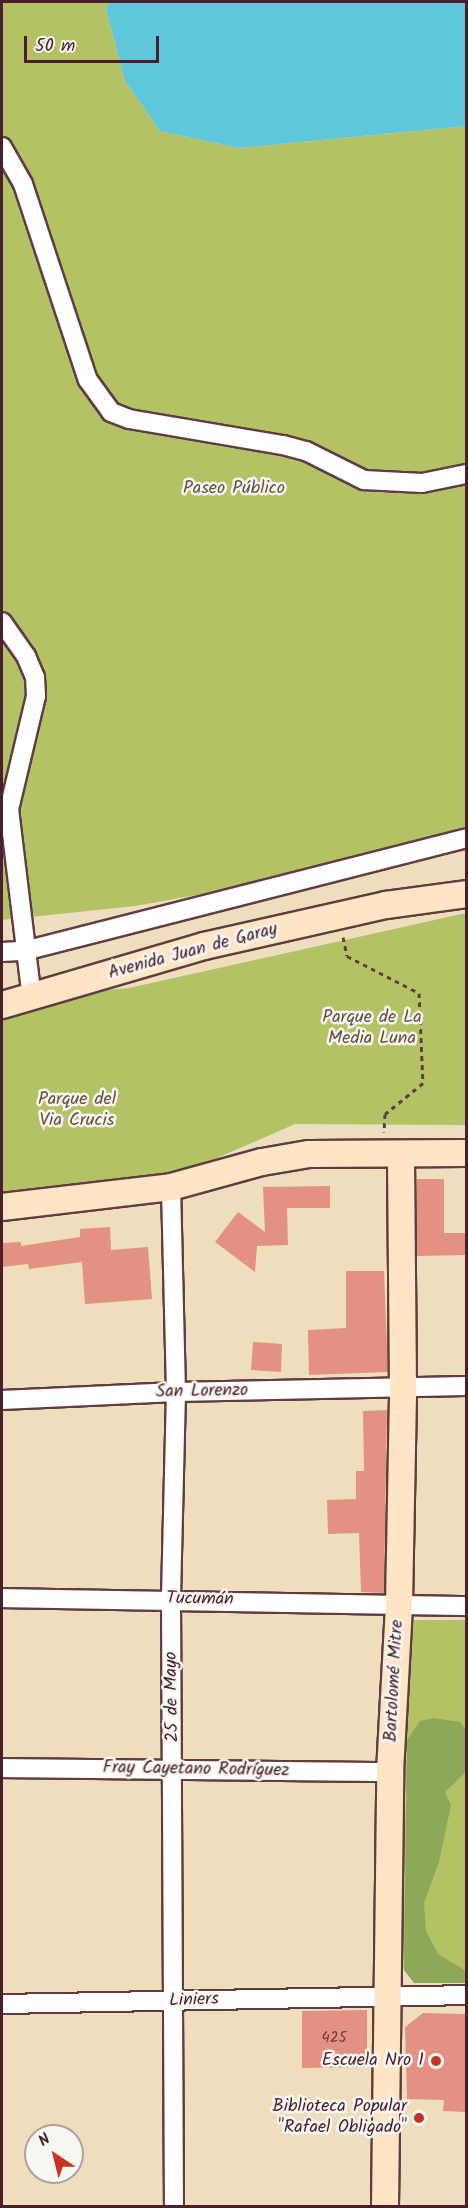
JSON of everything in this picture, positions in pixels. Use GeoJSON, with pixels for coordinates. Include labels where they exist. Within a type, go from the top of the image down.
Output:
{"type":"FeatureCollection","features":[{"type":"Feature","properties":{"kind":"main road","name":"Avenida Juan de Garay"},"geometry":{"type":"LineString","coordinates":[[2,1005],[204,946],[386,905],[466,894]]}},
{"type":"Feature","properties":{"kind":"main road"},"geometry":{"type":"LineString","coordinates":[[2,1207],[171,1188],[289,1156],[466,1153]]}},
{"type":"Feature","properties":{"kind":"main road","name":"Bartolomé Mitre"},"geometry":{"type":"LineString","coordinates":[[385,2206],[385,1994],[390,1772],[399,1604],[403,1388],[392,1155]]}},
{"type":"Feature","properties":{"kind":"street"},"geometry":{"type":"LineString","coordinates":[[2,147],[22,184],[88,380],[111,412],[129,419],[290,447],[364,480],[422,483],[466,474]]}},
{"type":"Feature","properties":{"kind":"street"},"geometry":{"type":"LineString","coordinates":[[2,622],[26,656],[35,678],[36,696],[9,809],[24,951],[32,998]]}},
{"type":"Feature","properties":{"kind":"street"},"geometry":{"type":"LineString","coordinates":[[2,952],[24,951],[466,838]]}},
{"type":"Feature","properties":{"kind":"street","name":"25 de Mayo"},"geometry":{"type":"LineString","coordinates":[[171,1188],[176,1392],[171,1599],[174,1770],[172,2002],[174,2206]]}},
{"type":"Feature","properties":{"kind":"street","name":"San Lorenzo"},"geometry":{"type":"LineString","coordinates":[[2,1400],[176,1392],[466,1386]]}},
{"type":"Feature","properties":{"kind":"street","name":"Tucumán"},"geometry":{"type":"LineString","coordinates":[[2,1598],[171,1599],[466,1606]]}},
{"type":"Feature","properties":{"kind":"street","name":"Fray Cayetano Rodríguez"},"geometry":{"type":"LineString","coordinates":[[2,1768],[390,1772]]}},
{"type":"Feature","properties":{"kind":"street","name":"Liniers"},"geometry":{"type":"LineString","coordinates":[[2,2004],[172,2002],[385,1994],[466,1995]]}},
{"type":"Feature","properties":{"kind":"path"},"geometry":{"type":"LineString","coordinates":[[339,915],[347,956],[419,993],[423,1083],[385,1113],[392,1155]]}},
{"type":"Feature","properties":{"kind":"green space","name":"Paseo Público"},"geometry":{"type":"Polygon","coordinates":[[[2,2],[109,2],[106,10],[125,81],[160,131],[239,148],[466,126],[466,830],[292,878],[135,906],[2,920],[2,2]]]}},
{"type":"Feature","properties":{"kind":"green space","name":"Parque de La Media Luna"},"geometry":{"type":"Polygon","coordinates":[[[466,913],[466,1125],[295,1124],[169,1179],[2,1199],[2,999],[129,988],[466,913]]]}},
{"type":"Feature","properties":{"kind":"green space"},"geometry":{"type":"Polygon","coordinates":[[[414,1620],[466,1620],[466,1983],[414,1983],[402,1966],[409,1631],[414,1620]]]}},
{"type":"Feature","properties":{"kind":"green space"},"geometry":{"type":"Polygon","coordinates":[[[433,1718],[460,1722],[466,1730],[466,1772],[445,1792],[451,1805],[439,1862],[424,1903],[426,1931],[438,1954],[466,1971],[466,1983],[414,1983],[404,1970],[407,1740],[420,1721],[433,1718]]]}},
{"type":"Feature","properties":{"kind":"water"},"geometry":{"type":"Polygon","coordinates":[[[109,2],[466,2],[466,126],[239,148],[160,131],[125,81],[106,10],[109,2]]]}},
{"type":"Feature","properties":{"kind":"building"},"geometry":{"type":"Polygon","coordinates":[[[417,1179],[444,1179],[444,1233],[466,1233],[466,1255],[417,1256],[417,1179]]]}},
{"type":"Feature","properties":{"kind":"building"},"geometry":{"type":"Polygon","coordinates":[[[330,1186],[330,1208],[287,1208],[288,1245],[257,1246],[255,1272],[215,1242],[238,1212],[265,1232],[263,1187],[330,1186]]]}},
{"type":"Feature","properties":{"kind":"building"},"geometry":{"type":"Polygon","coordinates":[[[110,1227],[111,1250],[148,1247],[152,1299],[85,1304],[82,1262],[29,1269],[28,1264],[2,1267],[2,1243],[21,1242],[21,1246],[80,1237],[80,1229],[110,1227]]]}},
{"type":"Feature","properties":{"kind":"building"},"geometry":{"type":"Polygon","coordinates":[[[346,1271],[384,1271],[388,1372],[309,1375],[308,1330],[346,1328],[346,1271]]]}},
{"type":"Feature","properties":{"kind":"building"},"geometry":{"type":"Polygon","coordinates":[[[253,1342],[282,1344],[281,1372],[251,1370],[253,1342]]]}},
{"type":"Feature","properties":{"kind":"building"},"geometry":{"type":"Polygon","coordinates":[[[387,1410],[384,1593],[361,1592],[359,1533],[328,1534],[327,1500],[356,1499],[356,1471],[364,1471],[363,1411],[387,1410]]]}},
{"type":"Feature","properties":{"kind":"building"},"geometry":{"type":"Polygon","coordinates":[[[367,2010],[367,2067],[302,2068],[302,2011],[367,2010]]]}},
{"type":"Feature","properties":{"kind":"building","name":"Escuela Nro 1"},"geometry":{"type":"Polygon","coordinates":[[[423,2013],[466,2014],[466,2112],[443,2111],[444,2100],[407,2099],[405,2027],[423,2013]]]}},
{"type":"Feature","properties":{"kind":"place","name":"Escuela Nro 1"},"geometry":{"type":"Point","coordinates":[436,2061]}},
{"type":"Feature","properties":{"kind":"place","name":"Biblioteca Popular \"Rafael Obligado\""},"geometry":{"type":"Point","coordinates":[419,2118]}},
{"type":"Feature","properties":{"kind":"park label","name":"Parque del Via Crucis"},"geometry":{"type":"Point","coordinates":[77,1111]}}]}
